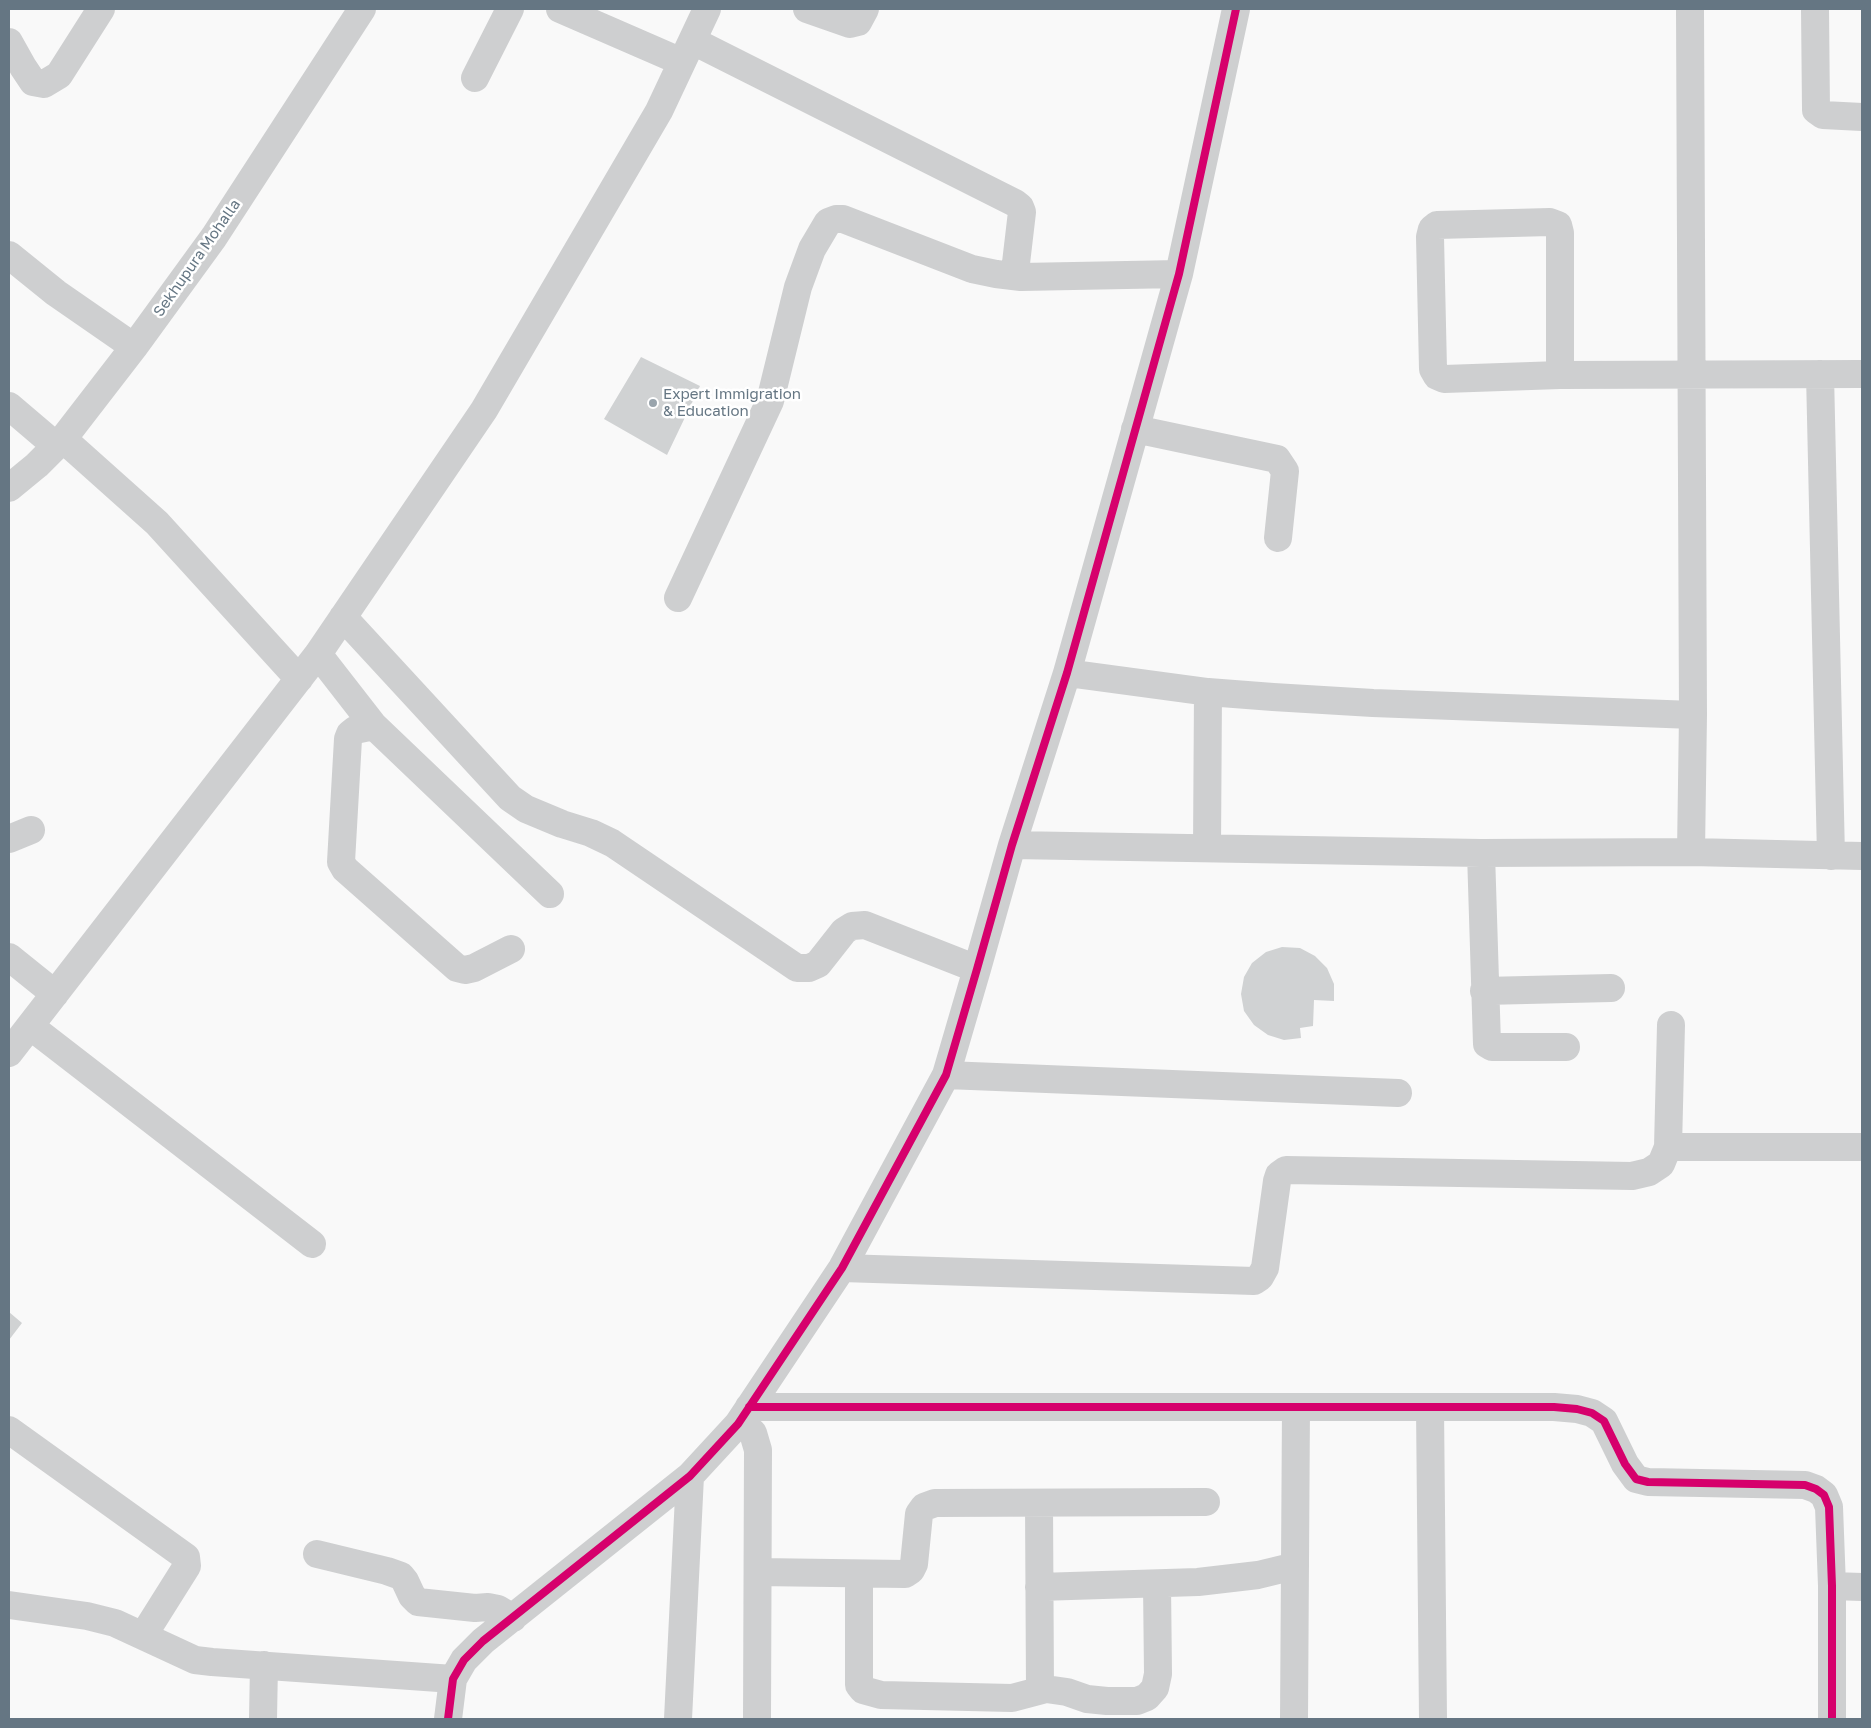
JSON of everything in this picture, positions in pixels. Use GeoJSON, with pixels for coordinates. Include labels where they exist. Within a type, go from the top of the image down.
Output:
{"type":"FeatureCollection","features":[{"type":"Feature","properties":{"kind":"street"},"geometry":{"type":"LineString","coordinates":[[9,42],[33,82],[44,84],[59,75],[101,9]]}},
{"type":"Feature","properties":{"kind":"street","name":"Sekhupura Mohalla"},"geometry":{"type":"LineString","coordinates":[[9,488],[37,465],[59,442],[134,347],[214,237],[362,9]]}},
{"type":"Feature","properties":{"kind":"street"},"geometry":{"type":"LineString","coordinates":[[474,78],[510,9]]}},
{"type":"Feature","properties":{"kind":"street"},"geometry":{"type":"LineString","coordinates":[[560,9],[688,52],[1015,203],[1022,212],[1016,264],[1018,274],[1022,277]]}},
{"type":"Feature","properties":{"kind":"street"},"geometry":{"type":"LineString","coordinates":[[9,1053],[318,654],[484,410],[659,111],[707,9]]}},
{"type":"Feature","properties":{"kind":"street"},"geometry":{"type":"LineString","coordinates":[[807,9],[850,24],[858,22],[865,9]]}},
{"type":"Feature","properties":{"kind":"street"},"geometry":{"type":"LineString","coordinates":[[448,1719],[453,1679],[464,1660],[483,1641],[690,1476],[744,1415],[782,1361],[842,1268],[946,1075],[978,969],[1012,845],[1067,673],[1179,274],[1236,9]]}},
{"type":"Feature","properties":{"kind":"street"},"geometry":{"type":"LineString","coordinates":[[1690,9],[1693,715],[1691,852]]}},
{"type":"Feature","properties":{"kind":"street"},"geometry":{"type":"LineString","coordinates":[[1815,9],[1816,110],[1823,115],[1862,117]]}},
{"type":"Feature","properties":{"kind":"street"},"geometry":{"type":"LineString","coordinates":[[678,598],[770,401],[798,287],[812,249],[828,222],[843,219],[972,269],[996,274],[1022,277],[1179,274]]}},
{"type":"Feature","properties":{"kind":"street"},"geometry":{"type":"LineString","coordinates":[[1560,376],[1560,233],[1558,225],[1550,222],[1437,225],[1432,229],[1430,237],[1433,370],[1437,376],[1444,379],[1560,376],[1862,374]]}},
{"type":"Feature","properties":{"kind":"street"},"geometry":{"type":"LineString","coordinates":[[9,255],[56,293],[134,347]]}},
{"type":"Feature","properties":{"kind":"street"},"geometry":{"type":"LineString","coordinates":[[1820,374],[1830,856]]}},
{"type":"Feature","properties":{"kind":"street"},"geometry":{"type":"LineString","coordinates":[[9,406],[59,442],[156,523],[299,679]]}},
{"type":"Feature","properties":{"kind":"street"},"geometry":{"type":"LineString","coordinates":[[1135,429],[1277,459],[1285,470],[1278,538]]}},
{"type":"Feature","properties":{"kind":"street"},"geometry":{"type":"LineString","coordinates":[[343,617],[510,798],[526,810],[591,833],[612,843],[797,968],[809,968],[818,964],[844,931],[852,926],[865,925],[978,969]]}},
{"type":"Feature","properties":{"kind":"street"},"geometry":{"type":"LineString","coordinates":[[318,654],[374,726],[550,894]]}},
{"type":"Feature","properties":{"kind":"street"},"geometry":{"type":"LineString","coordinates":[[1067,673],[1208,692],[1373,703],[1693,715]]}},
{"type":"Feature","properties":{"kind":"street"},"geometry":{"type":"LineString","coordinates":[[1207,848],[1208,692]]}},
{"type":"Feature","properties":{"kind":"street"},"geometry":{"type":"LineString","coordinates":[[374,726],[355,730],[348,739],[341,862],[345,869],[458,968],[465,970],[474,968],[510,949]]}},
{"type":"Feature","properties":{"kind":"street"},"geometry":{"type":"LineString","coordinates":[[1012,845],[1481,852],[1691,852],[1862,856]]}},
{"type":"Feature","properties":{"kind":"street"},"geometry":{"type":"LineString","coordinates":[[1481,852],[1487,1044],[1492,1047],[1566,1047]]}},
{"type":"Feature","properties":{"kind":"street"},"geometry":{"type":"LineString","coordinates":[[9,957],[55,994]]}},
{"type":"Feature","properties":{"kind":"street"},"geometry":{"type":"LineString","coordinates":[[1484,991],[1611,988]]}},
{"type":"Feature","properties":{"kind":"street"},"geometry":{"type":"LineString","coordinates":[[30,1026],[312,1244]]}},
{"type":"Feature","properties":{"kind":"street"},"geometry":{"type":"LineString","coordinates":[[842,1268],[1254,1281],[1260,1277],[1265,1268],[1277,1180],[1279,1175],[1286,1170],[1632,1176],[1649,1172],[1661,1164],[1668,1147],[1670,1026]]}},
{"type":"Feature","properties":{"kind":"street"},"geometry":{"type":"LineString","coordinates":[[946,1075],[1398,1093]]}},
{"type":"Feature","properties":{"kind":"street"},"geometry":{"type":"LineString","coordinates":[[1668,1147],[1862,1147]]}},
{"type":"Feature","properties":{"kind":"street"},"geometry":{"type":"LineString","coordinates":[[744,1415],[1296,1407],[1578,1409],[1604,1421],[1625,1464],[1636,1479],[1648,1482],[1805,1485],[1816,1489],[1824,1495],[1829,1507],[1832,1586],[1832,1719]]}},
{"type":"Feature","properties":{"kind":"street"},"geometry":{"type":"LineString","coordinates":[[1294,1719],[1296,1407]]}},
{"type":"Feature","properties":{"kind":"street"},"geometry":{"type":"LineString","coordinates":[[1430,1408],[1433,1719]]}},
{"type":"Feature","properties":{"kind":"street"},"geometry":{"type":"LineString","coordinates":[[744,1415],[746,1427],[753,1433],[758,1450],[758,1719]]}},
{"type":"Feature","properties":{"kind":"street"},"geometry":{"type":"LineString","coordinates":[[9,1430],[186,1557],[187,1566],[143,1636]]}},
{"type":"Feature","properties":{"kind":"street"},"geometry":{"type":"LineString","coordinates":[[678,1719],[690,1476]]}},
{"type":"Feature","properties":{"kind":"street"},"geometry":{"type":"LineString","coordinates":[[758,1572],[860,1575],[905,1574],[914,1564],[919,1514],[924,1507],[935,1503],[1206,1502]]}},
{"type":"Feature","properties":{"kind":"street"},"geometry":{"type":"LineString","coordinates":[[1039,1504],[1040,1690]]}},
{"type":"Feature","properties":{"kind":"street"},"geometry":{"type":"LineString","coordinates":[[316,1554],[401,1576],[412,1596],[418,1602],[475,1608],[488,1607],[498,1609],[513,1618]]}},
{"type":"Feature","properties":{"kind":"street"},"geometry":{"type":"LineString","coordinates":[[1039,1587],[1157,1584],[1236,1579],[1295,1566]]}},
{"type":"Feature","properties":{"kind":"street"},"geometry":{"type":"LineString","coordinates":[[860,1575],[858,1678],[863,1690],[881,1695],[1012,1698],[1040,1690],[1055,1689],[1087,1699],[1138,1701],[1147,1697],[1155,1688],[1158,1674],[1157,1584]]}},
{"type":"Feature","properties":{"kind":"street"},"geometry":{"type":"LineString","coordinates":[[1832,1586],[1862,1587]]}},
{"type":"Feature","properties":{"kind":"street"},"geometry":{"type":"LineString","coordinates":[[9,1604],[87,1616],[115,1623],[195,1660],[453,1679]]}},
{"type":"Feature","properties":{"kind":"street"},"geometry":{"type":"LineString","coordinates":[[263,1719],[264,1665]]}},
{"type":"Feature","properties":{"kind":"building","name":"Expert Immigration & Education"},"geometry":{"type":"Polygon","coordinates":[[[641,357],[700,386],[667,455],[604,419],[641,357]]]}},
{"type":"Feature","properties":{"kind":"building"},"geometry":{"type":"Polygon","coordinates":[[[1282,947],[1300,948],[1315,956],[1327,968],[1334,984],[1334,1001],[1314,1000],[1313,1026],[1300,1028],[1301,1038],[1284,1040],[1268,1035],[1254,1025],[1244,1011],[1241,994],[1244,977],[1252,963],[1266,952],[1282,947]]]}},
{"type":"Feature","properties":{"kind":"building"},"geometry":{"type":"Polygon","coordinates":[[[9,1312],[22,1323],[9,1340],[9,1312]]]}},
{"type":"Feature","properties":{"kind":"cycle path"},"geometry":{"type":"LineString","coordinates":[[448,1719],[453,1679],[464,1660],[483,1641],[690,1476],[738,1424],[842,1268],[946,1075],[1012,845],[1067,673],[1179,274],[1236,9]]}},
{"type":"Feature","properties":{"kind":"cycle path"},"geometry":{"type":"LineString","coordinates":[[749,1407],[1554,1407],[1577,1409],[1592,1413],[1604,1421],[1625,1464],[1636,1479],[1648,1482],[1805,1485],[1816,1489],[1824,1495],[1829,1507],[1832,1586],[1832,1719]]}},
{"type":"Feature","properties":{"kind":"place","name":"Expert Immigration & Education"},"geometry":{"type":"Point","coordinates":[653,403]}}]}
